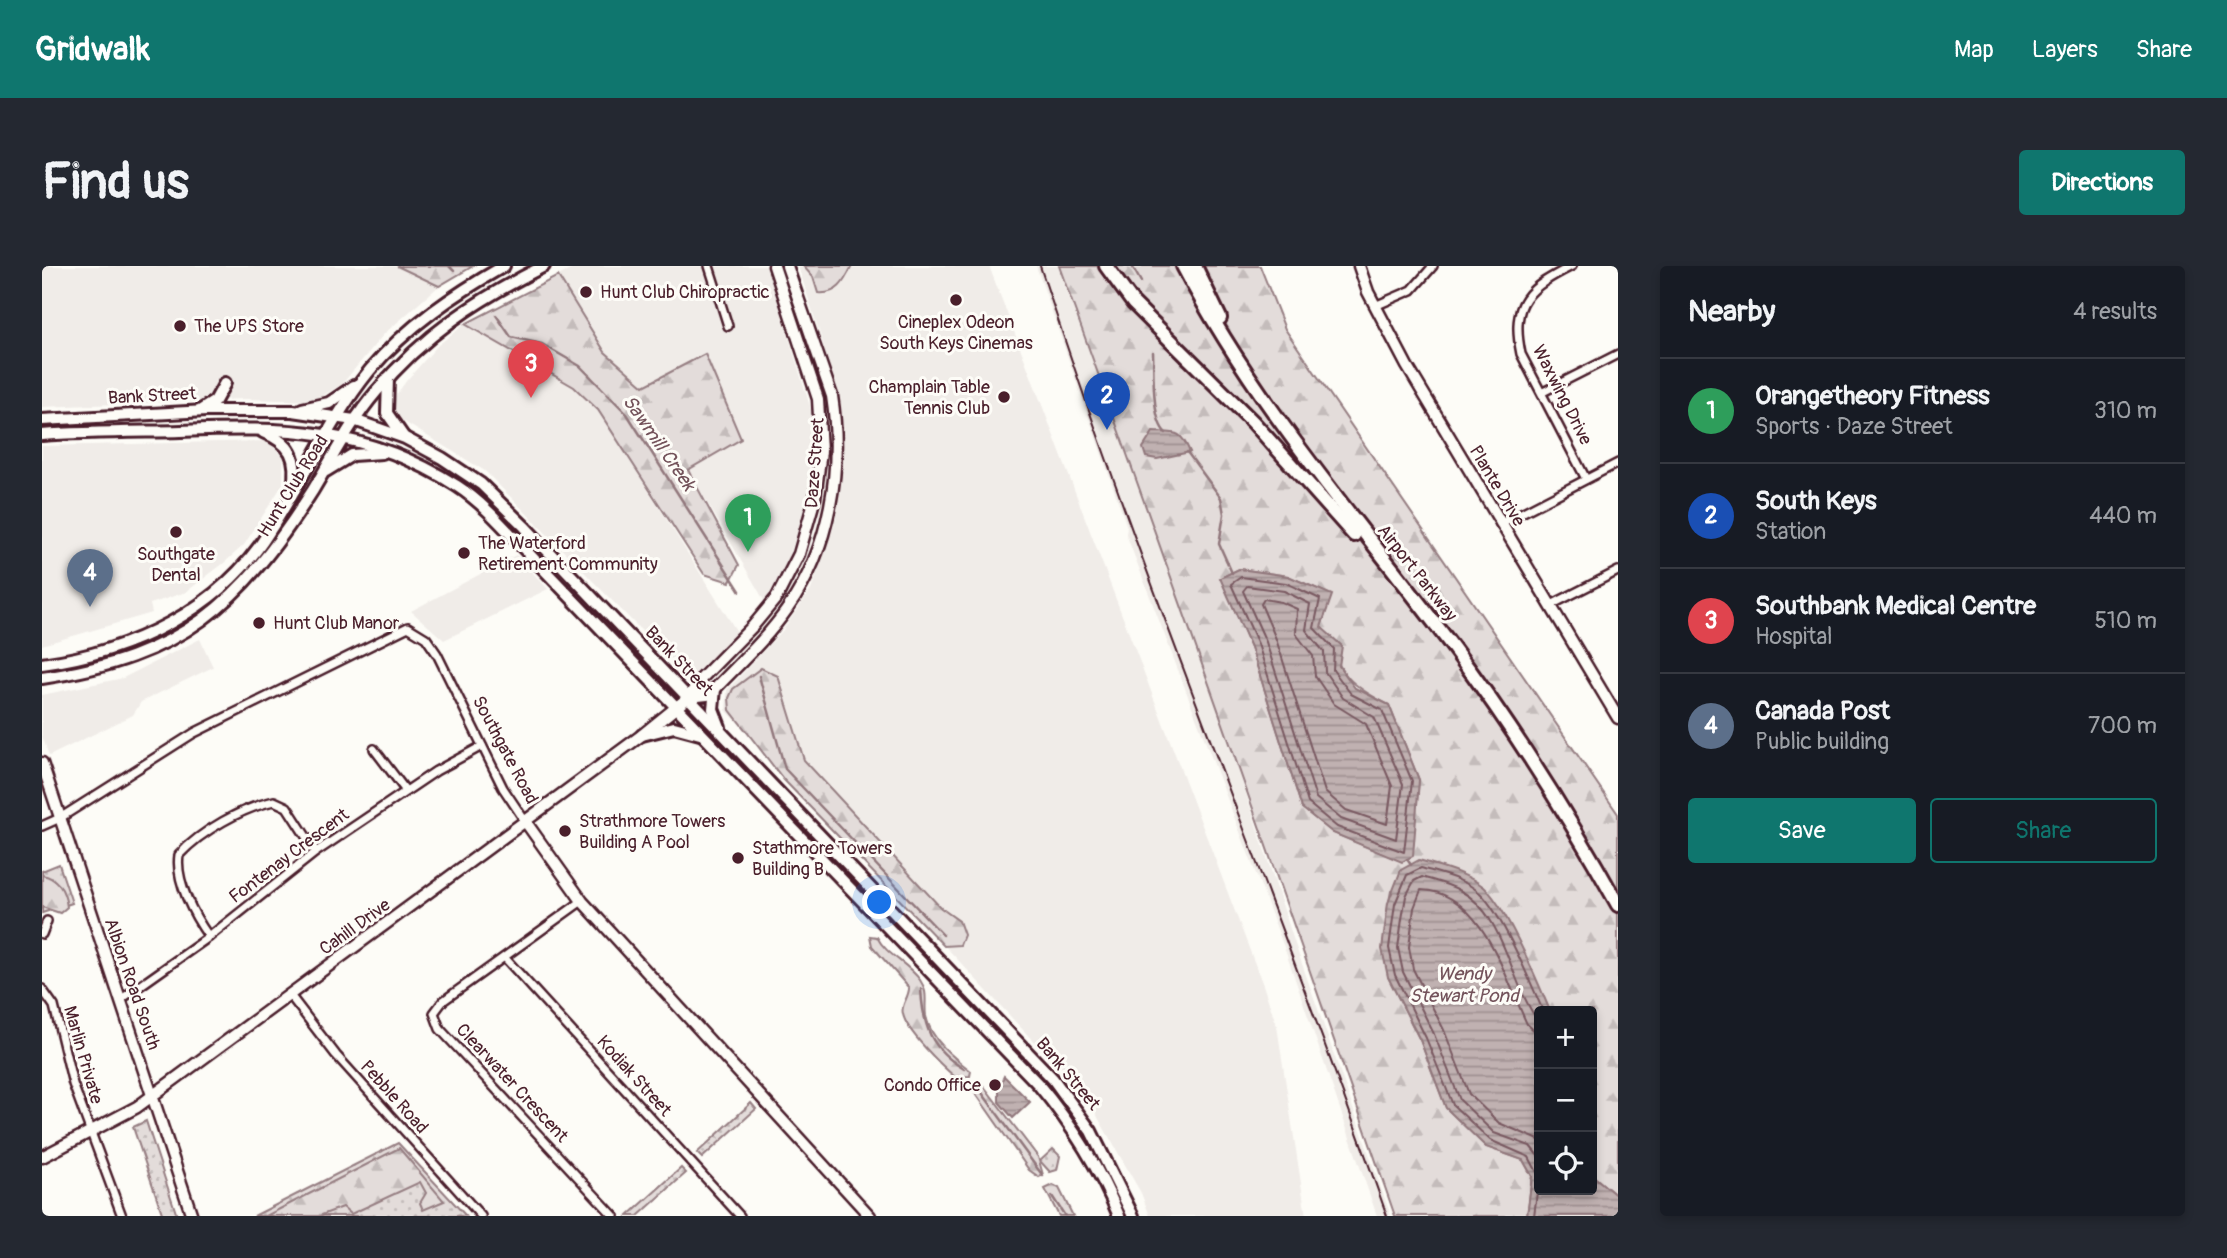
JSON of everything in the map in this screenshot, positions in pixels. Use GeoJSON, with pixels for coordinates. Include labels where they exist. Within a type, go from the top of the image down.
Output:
{"type":"FeatureCollection","features":[{"type":"Feature","properties":{"kind":"highway"},"geometry":{"type":"LineString","coordinates":[[1105,266],[1133,303],[1253,422],[1452,645]]}},
{"type":"Feature","properties":{"kind":"highway","name":"Airport Parkway"},"geometry":{"type":"LineString","coordinates":[[1183,266],[1221,335],[1288,437],[1452,645],[1533,760],[1618,905]]}},
{"type":"Feature","properties":{"kind":"highway"},"geometry":{"type":"LineString","coordinates":[[1195,266],[1222,321],[1288,437]]}},
{"type":"Feature","properties":{"kind":"main road","name":"Hunt Club Road"},"geometry":{"type":"LineString","coordinates":[[42,662],[54,662],[122,646],[157,630],[197,606],[232,577],[258,549],[362,381],[396,343],[434,310],[504,266]]}},
{"type":"Feature","properties":{"kind":"main road","name":"Hunt Club Road"},"geometry":{"type":"LineString","coordinates":[[44,679],[129,657],[154,647],[202,620],[244,585],[270,555],[354,421],[410,353],[444,325],[544,266]]}},
{"type":"Feature","properties":{"kind":"main road"},"geometry":{"type":"LineString","coordinates":[[434,310],[444,325]]}},
{"type":"Feature","properties":{"kind":"main road"},"geometry":{"type":"LineString","coordinates":[[388,378],[387,413],[405,438]]}},
{"type":"Feature","properties":{"kind":"main road"},"geometry":{"type":"LineString","coordinates":[[293,411],[328,402],[362,381]]}},
{"type":"Feature","properties":{"kind":"main road"},"geometry":{"type":"LineString","coordinates":[[198,411],[211,406],[225,383]]}},
{"type":"Feature","properties":{"kind":"main road"},"geometry":{"type":"LineString","coordinates":[[230,410],[230,429]]}},
{"type":"Feature","properties":{"kind":"main road","name":"Bank Street"},"geometry":{"type":"LineString","coordinates":[[42,420],[230,410],[293,411],[338,417],[405,438],[481,484],[628,633],[1028,1053],[1077,1110],[1119,1183],[1133,1216]]}},
{"type":"Feature","properties":{"kind":"main road"},"geometry":{"type":"LineString","coordinates":[[71,419],[72,433]]}},
{"type":"Feature","properties":{"kind":"main road"},"geometry":{"type":"LineString","coordinates":[[254,428],[282,440],[291,450],[295,468],[292,494]]}},
{"type":"Feature","properties":{"kind":"main road","name":"Bank Street"},"geometry":{"type":"LineString","coordinates":[[42,435],[254,428],[327,434],[345,437],[393,454],[456,485],[483,507],[531,556],[1038,1084],[1065,1116],[1106,1185],[1119,1216]]}},
{"type":"Feature","properties":{"kind":"main road"},"geometry":{"type":"LineString","coordinates":[[323,473],[352,455],[393,454]]}},
{"type":"Feature","properties":{"kind":"main road"},"geometry":{"type":"LineString","coordinates":[[456,485],[466,474]]}},
{"type":"Feature","properties":{"kind":"main road"},"geometry":{"type":"LineString","coordinates":[[531,556],[543,546]]}},
{"type":"Feature","properties":{"kind":"main road"},"geometry":{"type":"LineString","coordinates":[[614,643],[628,633]]}},
{"type":"Feature","properties":{"kind":"main road"},"geometry":{"type":"LineString","coordinates":[[715,689],[713,709],[722,732]]}},
{"type":"Feature","properties":{"kind":"main road"},"geometry":{"type":"LineString","coordinates":[[642,735],[674,727],[689,729],[705,737]]}},
{"type":"Feature","properties":{"kind":"main road"},"geometry":{"type":"LineString","coordinates":[[938,982],[949,972]]}},
{"type":"Feature","properties":{"kind":"street"},"geometry":{"type":"LineString","coordinates":[[709,266],[728,326]]}},
{"type":"Feature","properties":{"kind":"street","name":"Daze Street"},"geometry":{"type":"LineString","coordinates":[[676,707],[689,697],[698,682],[777,597],[799,554],[815,498],[821,451],[818,399],[774,266]]}},
{"type":"Feature","properties":{"kind":"street","name":"Daze Street"},"geometry":{"type":"LineString","coordinates":[[689,697],[707,695],[715,689],[750,653],[794,598],[817,553],[831,502],[836,446],[832,396],[806,314],[787,266]]}},
{"type":"Feature","properties":{"kind":"street","name":"Plante Drive"},"geometry":{"type":"LineString","coordinates":[[1359,266],[1375,306],[1500,524],[1618,718]]}},
{"type":"Feature","properties":{"kind":"street"},"geometry":{"type":"LineString","coordinates":[[1375,306],[1412,290],[1433,266]]}},
{"type":"Feature","properties":{"kind":"street","name":"Waxwing Drive"},"geometry":{"type":"LineString","coordinates":[[1572,266],[1536,284],[1518,318],[1521,354],[1586,479]]}},
{"type":"Feature","properties":{"kind":"street"},"geometry":{"type":"LineString","coordinates":[[791,320],[806,314]]}},
{"type":"Feature","properties":{"kind":"street"},"geometry":{"type":"LineString","coordinates":[[1543,392],[1618,354]]}},
{"type":"Feature","properties":{"kind":"street"},"geometry":{"type":"LineString","coordinates":[[818,399],[832,396]]}},
{"type":"Feature","properties":{"kind":"street"},"geometry":{"type":"LineString","coordinates":[[1500,524],[1618,463]]}},
{"type":"Feature","properties":{"kind":"street"},"geometry":{"type":"LineString","coordinates":[[815,498],[831,502]]}},
{"type":"Feature","properties":{"kind":"street"},"geometry":{"type":"LineString","coordinates":[[1551,605],[1618,570]]}},
{"type":"Feature","properties":{"kind":"street","name":"Southgate Road"},"geometry":{"type":"LineString","coordinates":[[60,818],[194,733],[408,627],[426,638],[437,654],[482,746],[524,821],[582,901],[870,1216]]}},
{"type":"Feature","properties":{"kind":"street"},"geometry":{"type":"LineString","coordinates":[[738,642],[750,653]]}},
{"type":"Feature","properties":{"kind":"street","name":"Cahill Drive"},"geometry":{"type":"LineString","coordinates":[[42,1157],[92,1132],[152,1096],[642,735],[676,707]]}},
{"type":"Feature","properties":{"kind":"street","name":"Fontenay Crescent"},"geometry":{"type":"LineString","coordinates":[[120,1000],[209,937],[316,852],[406,791],[482,746]]}},
{"type":"Feature","properties":{"kind":"street"},"geometry":{"type":"LineString","coordinates":[[374,749],[406,791]]}},
{"type":"Feature","properties":{"kind":"street","name":"Albion Road South"},"geometry":{"type":"LineString","coordinates":[[42,762],[192,1216]]}},
{"type":"Feature","properties":{"kind":"street"},"geometry":{"type":"LineString","coordinates":[[209,937],[196,917],[179,873],[179,855],[186,848],[213,829],[274,801],[287,807],[316,852]]}},
{"type":"Feature","properties":{"kind":"street"},"geometry":{"type":"LineString","coordinates":[[42,826],[60,818]]}},
{"type":"Feature","properties":{"kind":"street","name":"Clearwater Crescent"},"geometry":{"type":"LineString","coordinates":[[582,901],[443,1001],[434,1013],[435,1021],[614,1216]]}},
{"type":"Feature","properties":{"kind":"street"},"geometry":{"type":"LineString","coordinates":[[42,934],[47,921]]}},
{"type":"Feature","properties":{"kind":"street","name":"Kodiak Street"},"geometry":{"type":"LineString","coordinates":[[505,958],[740,1216]]}},
{"type":"Feature","properties":{"kind":"street","name":"Marlin Private"},"geometry":{"type":"LineString","coordinates":[[42,989],[54,1006],[73,1084],[122,1216]]}},
{"type":"Feature","properties":{"kind":"street","name":"Pebble Road"},"geometry":{"type":"LineString","coordinates":[[289,995],[336,1055],[481,1216]]}},
{"type":"Feature","properties":{"kind":"shaded area"},"geometry":{"type":"Polygon","coordinates":[[[42,266],[406,266],[439,286],[384,334],[342,384],[314,401],[244,399],[42,407],[42,266]]]}},
{"type":"Feature","properties":{"kind":"shaded area"},"geometry":{"type":"Polygon","coordinates":[[[578,266],[767,266],[813,416],[811,491],[788,560],[765,602],[688,469],[706,354],[644,386],[605,352],[558,276],[578,266]]]}},
{"type":"Feature","properties":{"kind":"shaded area"},"geometry":{"type":"Polygon","coordinates":[[[798,266],[989,266],[1277,1026],[1306,1216],[1150,1216],[1141,1193],[1088,1100],[726,710],[727,690],[783,630],[811,590],[835,523],[839,472],[836,401],[823,344],[798,266]]]}},
{"type":"Feature","properties":{"kind":"shaded area"},"geometry":{"type":"Polygon","coordinates":[[[1036,266],[1058,266],[1199,649],[1295,944],[1391,1216],[1377,1216],[1284,947],[1126,534],[1127,527],[1036,266]]]}},
{"type":"Feature","properties":{"kind":"shaded area"},"geometry":{"type":"Polygon","coordinates":[[[465,324],[574,387],[598,410],[737,632],[689,679],[485,471],[396,417],[393,408],[396,395],[407,380],[438,345],[465,324]]]}},
{"type":"Feature","properties":{"kind":"shaded area"},"geometry":{"type":"Polygon","coordinates":[[[268,441],[283,456],[283,484],[244,545],[186,592],[150,604],[152,613],[42,645],[42,446],[268,441]]]}},
{"type":"Feature","properties":{"kind":"shaded area"},"geometry":{"type":"Polygon","coordinates":[[[516,555],[548,589],[444,640],[411,611],[516,555]]]}},
{"type":"Feature","properties":{"kind":"shaded area"},"geometry":{"type":"Polygon","coordinates":[[[200,639],[213,667],[141,702],[133,715],[49,756],[42,735],[42,695],[123,678],[200,639]]]}},
{"type":"Feature","properties":{"kind":"green space"},"geometry":{"type":"Polygon","coordinates":[[[397,266],[473,266],[439,286],[397,266]]]}},
{"type":"Feature","properties":{"kind":"green space"},"geometry":{"type":"Polygon","coordinates":[[[803,266],[852,266],[835,290],[818,293],[813,277],[803,266]]]}},
{"type":"Feature","properties":{"kind":"green space"},"geometry":{"type":"Polygon","coordinates":[[[1059,266],[1260,266],[1285,329],[1618,814],[1618,1197],[1597,1179],[1597,1006],[1548,1006],[1527,963],[1391,891],[1386,917],[1388,977],[1420,1040],[1446,1108],[1486,1147],[1523,1160],[1532,1176],[1527,1216],[1395,1216],[1229,740],[1059,266]],[[1239,569],[1221,578],[1251,647],[1302,808],[1333,833],[1401,861],[1412,854],[1419,780],[1389,705],[1353,682],[1334,655],[1321,627],[1331,595],[1288,576],[1239,569]]]}},
{"type":"Feature","properties":{"kind":"green space"},"geometry":{"type":"Polygon","coordinates":[[[558,276],[605,352],[644,386],[705,354],[741,439],[688,470],[739,565],[730,582],[704,574],[598,410],[574,387],[465,324],[558,276]]]}},
{"type":"Feature","properties":{"kind":"green space"},"geometry":{"type":"Polygon","coordinates":[[[761,668],[778,676],[804,760],[941,908],[959,921],[964,935],[960,945],[944,946],[784,780],[730,710],[729,698],[733,689],[761,668]]]}},
{"type":"Feature","properties":{"kind":"green space"},"geometry":{"type":"Polygon","coordinates":[[[59,864],[72,903],[42,913],[42,871],[59,864]]]}},
{"type":"Feature","properties":{"kind":"green space"},"geometry":{"type":"Polygon","coordinates":[[[42,875],[57,882],[63,891],[67,907],[60,913],[42,907],[42,875]]]}},
{"type":"Feature","properties":{"kind":"green space"},"geometry":{"type":"Polygon","coordinates":[[[870,936],[877,937],[886,949],[920,980],[925,993],[926,1016],[932,1032],[950,1054],[971,1071],[970,1076],[955,1077],[917,1039],[902,1011],[909,988],[872,946],[870,936]]]}},
{"type":"Feature","properties":{"kind":"green space"},"geometry":{"type":"Polygon","coordinates":[[[983,1085],[1038,1157],[1043,1175],[1039,1177],[1029,1170],[974,1091],[983,1085]]]}},
{"type":"Feature","properties":{"kind":"green space"},"geometry":{"type":"Polygon","coordinates":[[[751,1103],[756,1109],[702,1158],[697,1153],[751,1103]]]}},
{"type":"Feature","properties":{"kind":"green space"},"geometry":{"type":"Polygon","coordinates":[[[146,1121],[177,1216],[163,1216],[133,1127],[146,1121]]]}},
{"type":"Feature","properties":{"kind":"green space"},"geometry":{"type":"Polygon","coordinates":[[[398,1143],[466,1216],[254,1216],[398,1143]]]}},
{"type":"Feature","properties":{"kind":"green space"},"geometry":{"type":"Polygon","coordinates":[[[399,1148],[444,1201],[423,1210],[420,1203],[426,1193],[420,1182],[351,1214],[343,1207],[319,1216],[266,1216],[399,1148]]]}},
{"type":"Feature","properties":{"kind":"green space"},"geometry":{"type":"Polygon","coordinates":[[[1053,1149],[1060,1156],[1057,1170],[1050,1172],[1040,1161],[1053,1149]]]}},
{"type":"Feature","properties":{"kind":"green space"},"geometry":{"type":"Polygon","coordinates":[[[681,1168],[686,1173],[638,1216],[628,1216],[681,1168]]]}},
{"type":"Feature","properties":{"kind":"green space"},"geometry":{"type":"Polygon","coordinates":[[[1053,1185],[1059,1188],[1073,1216],[1059,1216],[1045,1189],[1053,1185]]]}},
{"type":"Feature","properties":{"kind":"water"},"geometry":{"type":"Polygon","coordinates":[[[1153,432],[1180,436],[1190,452],[1157,459],[1146,457],[1143,448],[1153,432]]]}},
{"type":"Feature","properties":{"kind":"water"},"geometry":{"type":"Polygon","coordinates":[[[1239,569],[1288,576],[1332,595],[1321,627],[1342,646],[1339,666],[1355,688],[1389,705],[1419,780],[1413,856],[1402,862],[1333,833],[1302,808],[1251,647],[1220,578],[1239,569]]]}},
{"type":"Feature","properties":{"kind":"water","name":"Wendy Stewart Pond"},"geometry":{"type":"Polygon","coordinates":[[[1419,860],[1453,870],[1484,887],[1502,910],[1548,1006],[1534,1006],[1534,1195],[1597,1195],[1597,1179],[1618,1197],[1618,1216],[1527,1216],[1532,1176],[1523,1160],[1486,1147],[1446,1108],[1420,1040],[1388,977],[1382,949],[1388,903],[1401,870],[1419,860]]]}},
{"type":"Feature","properties":{"kind":"water"},"geometry":{"type":"Polygon","coordinates":[[[1004,1076],[1030,1102],[1013,1118],[999,1102],[999,1087],[1004,1076]]]}},
{"type":"Feature","properties":{"kind":"waterway","name":"Sawmill Creek"},"geometry":{"type":"LineString","coordinates":[[449,266],[454,271]]}},
{"type":"Feature","properties":{"kind":"waterway"},"geometry":{"type":"LineString","coordinates":[[1132,266],[1141,282]]}},
{"type":"Feature","properties":{"kind":"waterway","name":"Sawmill Creek"},"geometry":{"type":"LineString","coordinates":[[496,315],[511,337],[542,344],[580,366],[627,414],[740,591]]}},
{"type":"Feature","properties":{"kind":"waterway"},"geometry":{"type":"LineString","coordinates":[[1153,352],[1156,406],[1161,427],[1166,433]]}},
{"type":"Feature","properties":{"kind":"waterway"},"geometry":{"type":"LineString","coordinates":[[1187,452],[1221,498],[1224,514],[1219,544],[1232,573]]}},
{"type":"Feature","properties":{"kind":"waterway","name":"Sawmill Creek"},"geometry":{"type":"LineString","coordinates":[[759,676],[785,769],[943,935]]}},
{"type":"Feature","properties":{"kind":"waterway"},"geometry":{"type":"LineString","coordinates":[[1407,859],[1411,865]]}},
{"type":"Feature","properties":{"kind":"waterway","name":"Sawmill Creek"},"geometry":{"type":"LineString","coordinates":[[921,989],[924,1015],[931,1036],[936,1045],[964,1069]]}},
{"type":"Feature","properties":{"kind":"waterway","name":"Sawmill Creek"},"geometry":{"type":"LineString","coordinates":[[977,1086],[1043,1176]]}},
{"type":"Feature","properties":{"kind":"waterway","name":"Sawmill Creek"},"geometry":{"type":"LineString","coordinates":[[1052,1196],[1065,1216]]}},
{"type":"Feature","properties":{"kind":"tram line"},"geometry":{"type":"LineString","coordinates":[[1040,266],[1080,386],[1166,623],[1387,1216]]}},
{"type":"Feature","properties":{"kind":"place","name":"Hunt Club Chiropractic"},"geometry":{"type":"Point","coordinates":[586,292]}},
{"type":"Feature","properties":{"kind":"place","name":"Cineplex Odeon South Keys Cinemas"},"geometry":{"type":"Point","coordinates":[956,300]}},
{"type":"Feature","properties":{"kind":"place","name":"The UPS Store"},"geometry":{"type":"Point","coordinates":[180,326]}},
{"type":"Feature","properties":{"kind":"place","name":"Champlain Table Tennis Club"},"geometry":{"type":"Point","coordinates":[1004,397]}},
{"type":"Feature","properties":{"kind":"place","name":"Southbank Medical Centre"},"geometry":{"type":"Point","coordinates":[531,398]}},
{"type":"Feature","properties":{"kind":"place","name":"South Keys"},"geometry":{"type":"Point","coordinates":[1107,430]}},
{"type":"Feature","properties":{"kind":"place","name":"Southgate Dental"},"geometry":{"type":"Point","coordinates":[176,532]}},
{"type":"Feature","properties":{"kind":"place","name":"Orangetheory Fitness"},"geometry":{"type":"Point","coordinates":[748,552]}},
{"type":"Feature","properties":{"kind":"place","name":"The Waterford Retirement Community"},"geometry":{"type":"Point","coordinates":[464,553]}},
{"type":"Feature","properties":{"kind":"place","name":"Canada Post"},"geometry":{"type":"Point","coordinates":[90,607]}},
{"type":"Feature","properties":{"kind":"place","name":"Hunt Club Manor"},"geometry":{"type":"Point","coordinates":[259,623]}},
{"type":"Feature","properties":{"kind":"place","name":"Strathmore Towers Building A Pool"},"geometry":{"type":"Point","coordinates":[565,831]}},
{"type":"Feature","properties":{"kind":"place","name":"Stathmore Towers Building B"},"geometry":{"type":"Point","coordinates":[738,858]}},
{"type":"Feature","properties":{"kind":"place","name":"Condo Office"},"geometry":{"type":"Point","coordinates":[995,1085]}}]}
